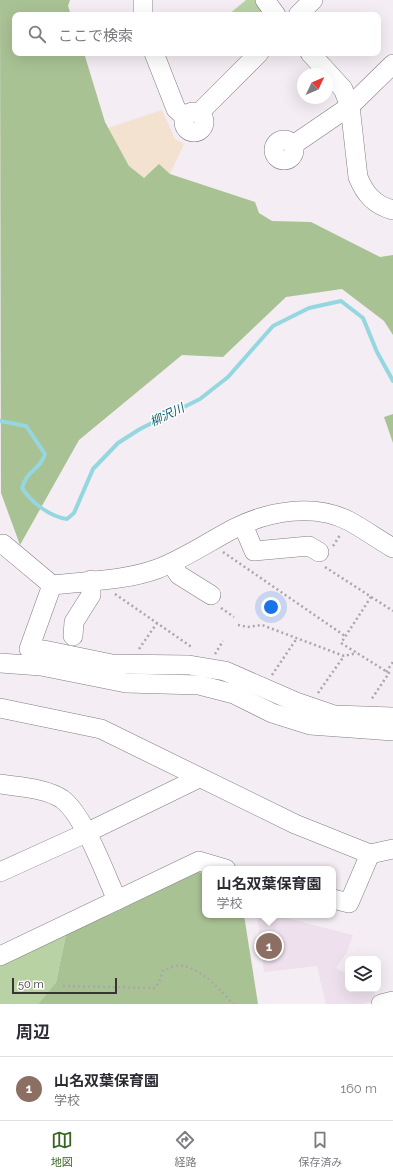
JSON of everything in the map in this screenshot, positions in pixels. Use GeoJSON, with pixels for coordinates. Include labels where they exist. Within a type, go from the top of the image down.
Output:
{"type":"FeatureCollection","features":[{"type":"Feature","properties":{"kind":"street"},"geometry":{"type":"LineString","coordinates":[[143,0],[144,12]]}},
{"type":"Feature","properties":{"kind":"street"},"geometry":{"type":"LineString","coordinates":[[265,0],[274,12]]}},
{"type":"Feature","properties":{"kind":"street"},"geometry":{"type":"LineString","coordinates":[[301,12],[313,0]]}},
{"type":"Feature","properties":{"kind":"street"},"geometry":{"type":"LineString","coordinates":[[155,56],[176,109],[193,116],[205,107],[256,56]]}},
{"type":"Feature","properties":{"kind":"street"},"geometry":{"type":"LineString","coordinates":[[313,56],[343,89],[350,106],[358,177],[370,198],[378,204],[393,210]]}},
{"type":"Feature","properties":{"kind":"street"},"geometry":{"type":"LineString","coordinates":[[293,145],[350,106],[393,64]]}},
{"type":"Feature","properties":{"kind":"street"},"geometry":{"type":"LineString","coordinates":[[0,545],[3,544],[52,585],[134,576],[157,569],[243,525],[275,513],[297,511],[320,513],[348,521],[393,548]]}},
{"type":"Feature","properties":{"kind":"street"},"geometry":{"type":"LineString","coordinates":[[243,525],[254,551],[309,546],[323,556]]}},
{"type":"Feature","properties":{"kind":"street"},"geometry":{"type":"LineString","coordinates":[[171,563],[179,575],[211,595]]}},
{"type":"Feature","properties":{"kind":"street"},"geometry":{"type":"LineString","coordinates":[[72,636],[74,622],[91,595],[91,580]]}},
{"type":"Feature","properties":{"kind":"street"},"geometry":{"type":"LineString","coordinates":[[29,649],[52,585]]}},
{"type":"Feature","properties":{"kind":"street"},"geometry":{"type":"LineString","coordinates":[[0,652],[22,652],[29,649],[44,650],[112,664],[189,665],[225,671],[296,702],[334,715],[393,717]]}},
{"type":"Feature","properties":{"kind":"street"},"geometry":{"type":"LineString","coordinates":[[0,663],[42,666],[126,683],[199,685],[234,694],[272,713],[310,725],[393,731]]}},
{"type":"Feature","properties":{"kind":"street"},"geometry":{"type":"LineString","coordinates":[[0,708],[101,729],[131,742],[199,778],[295,824],[370,854],[393,849]]}},
{"type":"Feature","properties":{"kind":"street"},"geometry":{"type":"LineString","coordinates":[[0,872],[86,833],[199,778]]}},
{"type":"Feature","properties":{"kind":"street"},"geometry":{"type":"LineString","coordinates":[[0,784],[50,794],[62,799],[73,810],[86,833],[117,900]]}},
{"type":"Feature","properties":{"kind":"street"},"geometry":{"type":"LineString","coordinates":[[336,900],[349,904],[370,854]]}},
{"type":"Feature","properties":{"kind":"street"},"geometry":{"type":"LineString","coordinates":[[0,956],[198,861],[216,866]]}},
{"type":"Feature","properties":{"kind":"street"},"geometry":{"type":"LineString","coordinates":[[381,1004],[393,1001]]}},
{"type":"Feature","properties":{"kind":"path"},"geometry":{"type":"LineString","coordinates":[[336,541],[323,556],[371,597],[393,611]]}},
{"type":"Feature","properties":{"kind":"path"},"geometry":{"type":"LineString","coordinates":[[222,552],[345,636]]}},
{"type":"Feature","properties":{"kind":"path"},"geometry":{"type":"LineString","coordinates":[[111,592],[195,649]]}},
{"type":"Feature","properties":{"kind":"path"},"geometry":{"type":"LineString","coordinates":[[370,703],[389,673],[341,643],[371,597]]}},
{"type":"Feature","properties":{"kind":"path"},"geometry":{"type":"LineString","coordinates":[[140,656],[139,649],[157,623]]}},
{"type":"Feature","properties":{"kind":"path"},"geometry":{"type":"LineString","coordinates":[[238,625],[248,627],[262,625],[344,656],[357,653]]}},
{"type":"Feature","properties":{"kind":"path"},"geometry":{"type":"LineString","coordinates":[[271,675],[297,638]]}},
{"type":"Feature","properties":{"kind":"path"},"geometry":{"type":"LineString","coordinates":[[211,660],[223,641]]}},
{"type":"Feature","properties":{"kind":"path"},"geometry":{"type":"LineString","coordinates":[[317,694],[344,656]]}},
{"type":"Feature","properties":{"kind":"path"},"geometry":{"type":"LineString","coordinates":[[386,672],[393,662]]}},
{"type":"Feature","properties":{"kind":"path"},"geometry":{"type":"LineString","coordinates":[[63,986],[126,986],[150,989],[155,988],[163,971],[171,966],[183,966],[198,972],[233,1004]]}},
{"type":"Feature","properties":{"kind":"shaded area"},"geometry":{"type":"Polygon","coordinates":[[[162,110],[175,139],[184,144],[170,174],[144,179],[129,166],[108,128],[162,110]]]}},
{"type":"Feature","properties":{"kind":"shaded area"},"geometry":{"type":"Polygon","coordinates":[[[257,918],[286,918],[353,935],[347,952],[336,968],[345,973],[345,992],[376,992],[374,1001],[363,1004],[326,1004],[317,966],[264,972],[257,918]]]}},
{"type":"Feature","properties":{"kind":"green space"},"geometry":{"type":"Polygon","coordinates":[[[0,0],[70,0],[68,6],[70,12],[12,12],[12,56],[85,56],[105,122],[129,166],[144,178],[159,164],[170,174],[255,202],[259,213],[272,221],[311,222],[380,257],[393,255],[393,335],[384,321],[342,289],[286,297],[223,357],[182,355],[79,440],[20,545],[1,493],[0,0]]]}},
{"type":"Feature","properties":{"kind":"green space"},"geometry":{"type":"Polygon","coordinates":[[[246,0],[258,0],[265,12],[232,12],[246,0]]]}},
{"type":"Feature","properties":{"kind":"green space"},"geometry":{"type":"Polygon","coordinates":[[[393,414],[393,443],[384,417],[393,414]]]}},
{"type":"Feature","properties":{"kind":"green space"},"geometry":{"type":"Polygon","coordinates":[[[198,872],[202,873],[202,918],[244,918],[258,1004],[38,1004],[56,982],[67,930],[109,915],[198,872]]]}},
{"type":"Feature","properties":{"kind":"green space"},"geometry":{"type":"Polygon","coordinates":[[[67,930],[56,982],[38,1004],[0,1004],[0,962],[67,930]]]}},
{"type":"Feature","properties":{"kind":"waterway","name":"柳沢川"},"geometry":{"type":"LineString","coordinates":[[0,421],[26,426],[45,454],[40,464],[27,477],[22,488],[30,498],[42,508],[54,515],[67,519],[74,513],[93,469],[118,443],[140,429],[200,399],[228,377],[273,326],[309,308],[341,301],[363,318],[377,352],[393,381]]}},
{"type":"Feature","properties":{"kind":"place","name":"山名双葉保育園"},"geometry":{"type":"Point","coordinates":[269,946]}}]}
